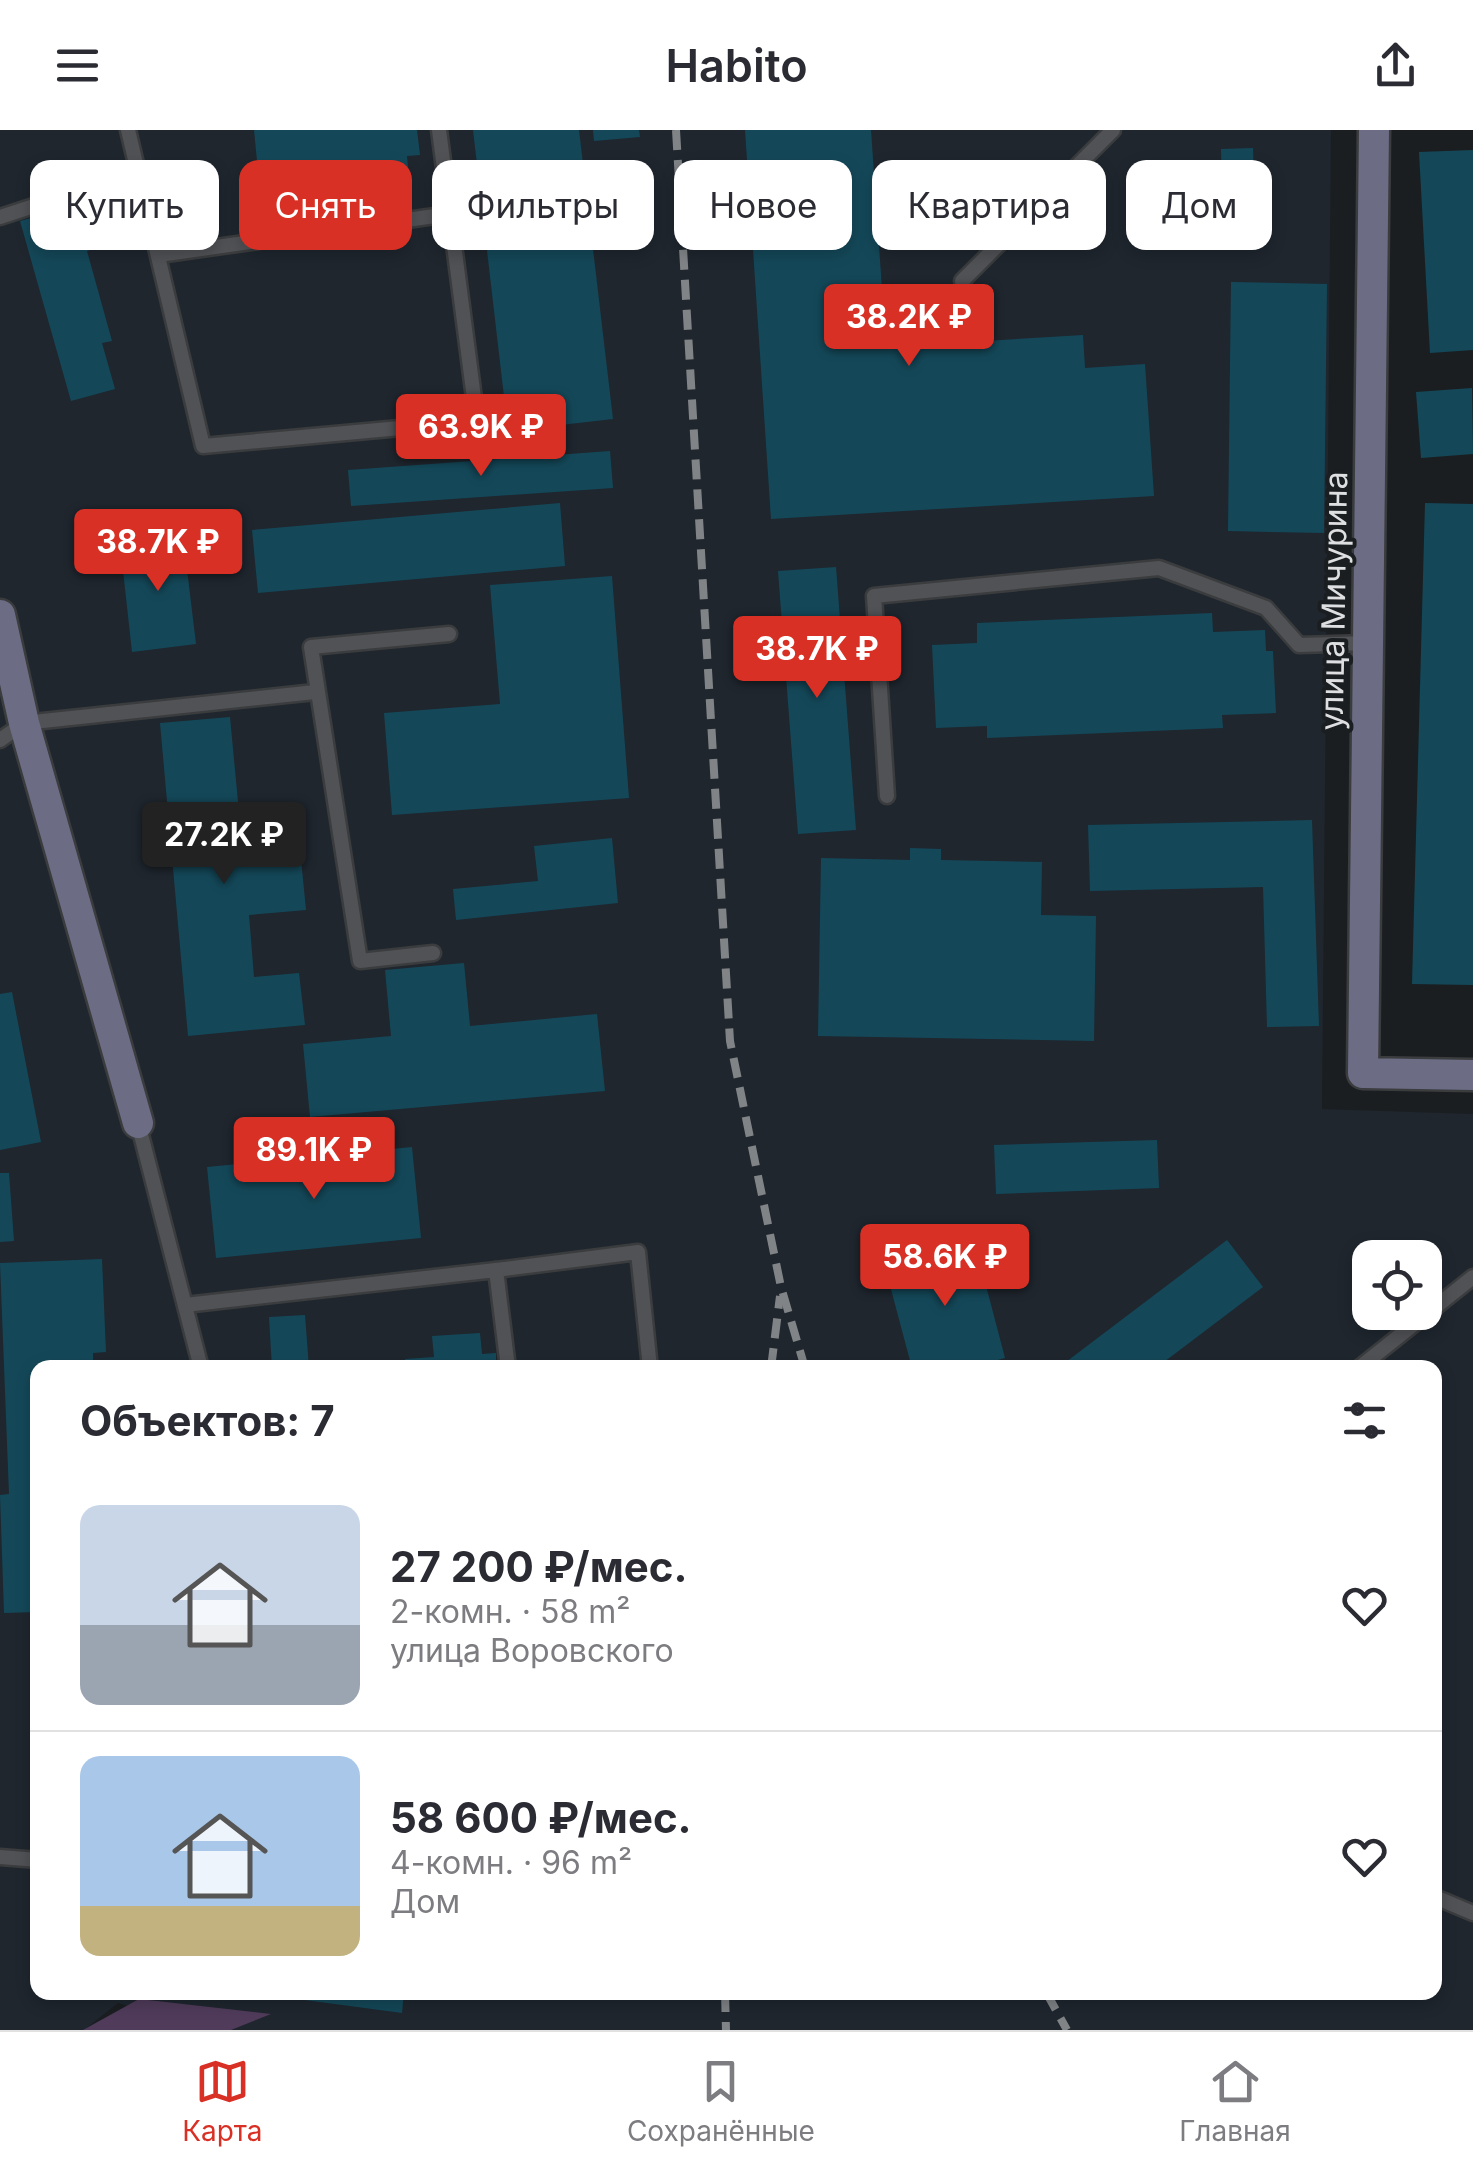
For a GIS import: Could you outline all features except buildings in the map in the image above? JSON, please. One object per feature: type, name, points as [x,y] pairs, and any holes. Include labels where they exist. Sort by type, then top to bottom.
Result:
[{"type":"street","name":"улица Мичурина","points":[[1374,130],[1364,1073],[1473,1074]]},
{"type":"street","points":[[0,615],[12,732],[138,1123]]},
{"type":"lane","points":[[128,130],[137,160]]},
{"type":"lane","points":[[440,130],[443,160]]},
{"type":"lane","points":[[962,280],[1113,130]]},
{"type":"lane","points":[[0,218],[30,208]]},
{"type":"lane","points":[[159,255],[432,216]]},
{"type":"lane","points":[[158,250],[203,446],[477,421],[454,250]]},
{"type":"lane","points":[[887,796],[874,596],[1159,568],[1266,608],[1299,646],[1368,643]]},
{"type":"lane","points":[[434,953],[360,962],[311,648],[449,634]]},
{"type":"lane","points":[[12,732],[315,692]]},
{"type":"lane","points":[[138,1123],[199,1360]]},
{"type":"lane","points":[[185,1305],[638,1252],[649,1360]]},
{"type":"lane","points":[[496,1270],[507,1360]]},
{"type":"lane","points":[[1369,1360],[1473,1276]]},
{"type":"lane","points":[[0,1857],[30,1859]]},
{"type":"lane","points":[[1442,1900],[1473,1913]]},
{"type":"shaded area","points":[[0,130],[1331,130],[1322,1109],[1473,1114],[1473,2030],[204,2030],[118,2003],[84,2030],[0,2030]]},
{"type":"shaded area","points":[[137,2000],[271,2014],[231,2030],[83,2030]]},
{"type":"railway","points":[[676,130],[730,1041],[781,1287],[803,1360]]},
{"type":"railway","points":[[772,1360],[780,1296]]},
{"type":"railway","points":[[725,2000],[726,2030]]},
{"type":"railway","points":[[1050,2000],[1067,2030]]}]
